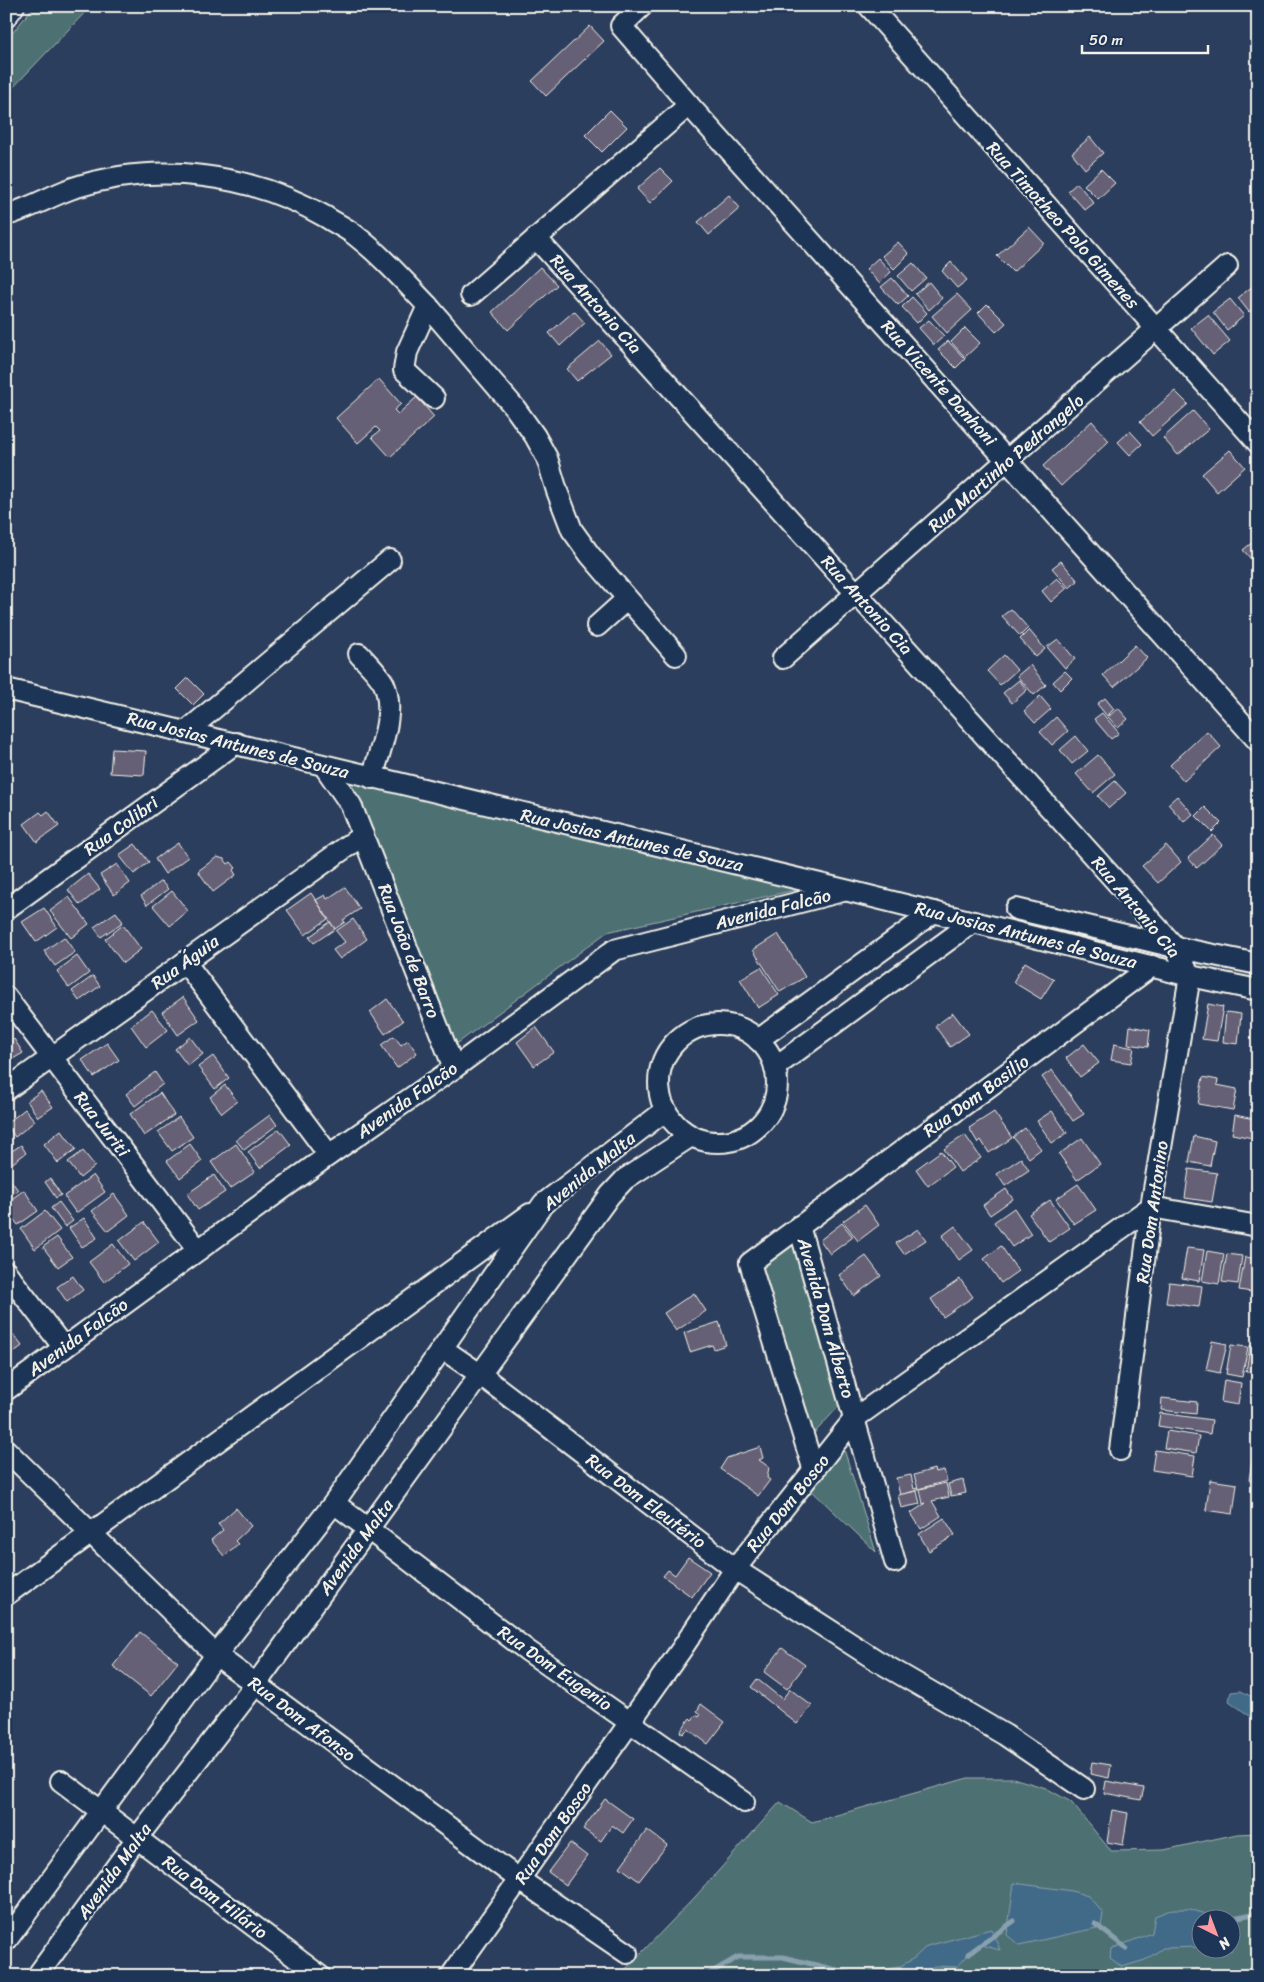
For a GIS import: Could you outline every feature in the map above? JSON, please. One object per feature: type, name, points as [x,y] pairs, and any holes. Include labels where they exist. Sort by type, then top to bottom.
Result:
[{"type":"street","points":[[6,17],[14,6]]},
{"type":"street","name":"Rua Vicente Danhoni","points":[[642,6],[621,26],[689,105],[1258,741]]},
{"type":"street","name":"Rua Timotheo Polo Gimenes","points":[[869,6],[1258,443]]},
{"type":"street","points":[[471,295],[689,105]]},
{"type":"street","points":[[6,215],[73,188],[126,177],[156,174],[200,175],[253,185],[296,202],[353,234],[386,261],[428,306],[515,408],[535,436],[547,458],[556,491],[572,530],[590,555],[676,655]]},
{"type":"street","name":"Rua Antonio Cia","points":[[536,238],[1175,947],[1190,976]]},
{"type":"street","name":"Rua Martinho Pedrangelo","points":[[783,658],[1157,330],[1227,266]]},
{"type":"street","points":[[428,306],[407,352],[404,370],[434,398]]},
{"type":"street","points":[[187,732],[390,560]]},
{"type":"street","points":[[596,626],[627,599]]},
{"type":"street","points":[[359,654],[384,683],[389,704],[385,731],[372,778]]},
{"type":"street","name":"Rua Josias Antunes de Souza","points":[[6,690],[236,743],[372,778],[845,890],[1190,976],[1258,990]]},
{"type":"street","name":"Rua Colibri","points":[[6,908],[236,743]]},
{"type":"street","name":"Rua João de Barro","points":[[324,766],[351,805],[454,1068]]},
{"type":"street","name":"Rua Águia","points":[[6,1090],[363,835]]},
{"type":"street","name":"Avenida Falcão","points":[[6,1390],[329,1155],[454,1068],[614,950],[845,890]]},
{"type":"street","points":[[1016,909],[1175,947],[1258,964]]},
{"type":"street","points":[[758,1040],[934,912]]},
{"type":"street","points":[[775,1067],[973,922]]},
{"type":"street","points":[[185,962],[329,1155]]},
{"type":"street","name":"Rua Dom Basilio","points":[[799,1226],[1152,966]]},
{"type":"street","name":"Rua Dom Antonino","points":[[1120,1450],[1151,1207],[1190,976]]},
{"type":"street","name":"Rua Juriti","points":[[6,997],[198,1250]]},
{"type":"street","points":[[712,1024],[737,1027],[758,1040],[768,1053],[775,1067],[776,1086],[773,1104],[764,1120],[750,1132],[739,1138],[715,1142],[691,1136],[681,1129],[666,1110],[661,1098],[660,1073],[663,1061],[678,1040],[699,1027],[712,1024]]},
{"type":"street","name":"Avenida Malta","points":[[6,1941],[216,1655],[334,1503],[543,1204],[666,1110]]},
{"type":"street","name":"Avenida Malta","points":[[37,1976],[137,1838],[256,1684],[610,1195],[625,1179],[691,1136]]},
{"type":"street","points":[[6,1595],[543,1204]]},
{"type":"street","points":[[1151,1207],[1258,1226]]},
{"type":"street","name":"Rua Dom Bosco","points":[[451,1976],[631,1722],[735,1569],[855,1418],[1151,1207]]},
{"type":"street","name":"Avenida Dom Alberto","points":[[814,1471],[750,1263],[799,1226],[895,1562]]},
{"type":"street","points":[[6,1272],[64,1348]]},
{"type":"street","name":"Rua Dom Eleutério","points":[[443,1348],[735,1569],[884,1665],[1005,1736],[1084,1789]]},
{"type":"street","name":"Rua Dom Afonso","points":[[6,1450],[216,1655],[520,1880],[627,1953]]},
{"type":"street","name":"Rua Dom Eugenio","points":[[334,1503],[528,1651],[744,1802]]},
{"type":"street","name":"Rua Dom Hilário","points":[[62,1781],[320,1976]]},
{"type":"green space","points":[[34,6],[91,6],[6,95],[6,41]]},
{"type":"green space","points":[[342,776],[804,888],[607,932],[458,1043],[451,1042]]},
{"type":"green space","points":[[792,1242],[840,1405],[809,1439],[757,1267]]},
{"type":"green space","points":[[843,1446],[876,1552],[809,1488]]},
{"type":"green space","points":[[968,1778],[1013,1778],[1046,1788],[1071,1802],[1111,1851],[1164,1850],[1237,1834],[1258,1833],[1258,1976],[1015,1976],[1014,1974],[1007,1976],[619,1976],[695,1897],[780,1802],[812,1822]]},
{"type":"water","points":[[1241,1691],[1258,1700],[1258,1722],[1229,1701],[1231,1692]]},
{"type":"water","points":[[1014,1883],[1072,1891],[1088,1896],[1103,1913],[1101,1927],[1019,1945],[1007,1935]]},
{"type":"water","points":[[1173,1909],[1193,1910],[1192,1947],[1163,1948],[1145,1960],[1122,1967],[1110,1958],[1111,1949],[1152,1933],[1155,1916]]},
{"type":"water","points":[[991,1929],[1000,1950],[978,1944],[957,1967],[934,1966],[922,1976],[883,1976],[913,1959],[927,1946]]},
{"type":"building","points":[[590,26],[604,41],[546,96],[532,81]]},
{"type":"building","points":[[610,110],[627,127],[602,152],[585,135]]},
{"type":"building","points":[[1090,137],[1103,153],[1085,169],[1072,153]]},
{"type":"building","points":[[660,168],[673,181],[650,203],[637,189]]},
{"type":"building","points":[[1101,169],[1115,183],[1098,199],[1084,185]]},
{"type":"building","points":[[1077,183],[1094,203],[1085,210],[1068,191]]},
{"type":"building","points":[[729,195],[740,208],[709,235],[698,222]]},
{"type":"building","points":[[1029,227],[1044,243],[1013,272],[997,256]]},
{"type":"building","points":[[898,242],[909,254],[894,269],[882,256]]},
{"type":"building","points":[[878,258],[891,272],[879,283],[866,269]]},
{"type":"building","points":[[951,262],[967,280],[957,288],[942,271]]},
{"type":"building","points":[[913,263],[926,278],[911,291],[898,276]]},
{"type":"building","points":[[540,267],[557,285],[508,330],[492,312]]},
{"type":"building","points":[[892,278],[908,296],[898,305],[881,287]]},
{"type":"building","points":[[929,282],[942,298],[929,310],[915,294]]},
{"type":"building","points":[[1254,285],[1258,290],[1258,305],[1249,312],[1238,298]]},
{"type":"building","points":[[957,294],[972,310],[947,333],[932,316]]},
{"type":"building","points":[[912,297],[927,313],[917,323],[902,307]]},
{"type":"building","points":[[1230,299],[1244,316],[1227,330],[1213,312]]},
{"type":"building","points":[[987,304],[1006,323],[996,332],[978,313]]},
{"type":"building","points":[[574,311],[585,323],[560,346],[549,333]]},
{"type":"building","points":[[1208,315],[1230,341],[1213,355],[1191,328]]},
{"type":"building","points":[[929,320],[944,336],[934,345],[919,328]]},
{"type":"building","points":[[965,328],[980,343],[965,357],[951,342]]},
{"type":"building","points":[[600,341],[611,354],[577,381],[567,369]]},
{"type":"building","points":[[948,341],[965,359],[956,368],[938,350]]},
{"type":"building","points":[[379,379],[401,404],[394,410],[398,414],[417,397],[434,417],[390,457],[372,437],[380,431],[376,427],[358,443],[336,418]]},
{"type":"building","points":[[1175,391],[1188,404],[1152,436],[1140,422]]},
{"type":"building","points":[[1193,411],[1209,429],[1178,455],[1163,438]]},
{"type":"building","points":[[1092,421],[1109,441],[1061,486],[1043,466]]},
{"type":"building","points":[[1130,431],[1142,444],[1130,455],[1118,442]]},
{"type":"building","points":[[1230,450],[1245,467],[1217,492],[1202,474]]},
{"type":"building","points":[[1254,541],[1258,545],[1258,567],[1243,550]]},
{"type":"building","points":[[1061,561],[1078,581],[1069,588],[1052,568]]},
{"type":"building","points":[[1057,578],[1067,588],[1051,602],[1042,591]]},
{"type":"building","points":[[1011,609],[1028,628],[1020,636],[1002,616]]},
{"type":"building","points":[[1029,630],[1045,649],[1036,657],[1020,639]]},
{"type":"building","points":[[1058,639],[1075,659],[1065,668],[1047,647]]},
{"type":"building","points":[[1135,645],[1147,658],[1114,687],[1103,675]]},
{"type":"building","points":[[1004,655],[1017,670],[1000,685],[987,671]]},
{"type":"building","points":[[1030,665],[1046,685],[1034,695],[1017,676]]},
{"type":"building","points":[[1065,671],[1072,678],[1060,690],[1053,682]]},
{"type":"building","points":[[188,678],[204,694],[193,705],[177,689]]},
{"type":"building","points":[[1019,680],[1027,690],[1012,703],[1003,693]]},
{"type":"building","points":[[1040,696],[1051,709],[1035,723],[1024,711]]},
{"type":"building","points":[[1105,698],[1114,709],[1107,716],[1097,704]]},
{"type":"building","points":[[1118,708],[1128,719],[1118,728],[1108,717]]},
{"type":"building","points":[[1102,713],[1119,733],[1111,739],[1094,719]]},
{"type":"building","points":[[1056,717],[1068,731],[1052,745],[1040,732]]},
{"type":"building","points":[[1207,731],[1221,747],[1184,781],[1170,765]]},
{"type":"building","points":[[1076,736],[1088,751],[1072,764],[1060,750]]},
{"type":"building","points":[[112,749],[146,751],[144,775],[110,773]]},
{"type":"building","points":[[1098,755],[1115,774],[1093,793],[1076,774]]},
{"type":"building","points":[[1115,781],[1126,793],[1109,808],[1098,796]]},
{"type":"building","points":[[1177,796],[1193,814],[1184,822],[1168,804]]},
{"type":"building","points":[[1205,807],[1221,823],[1212,832],[1196,816]]},
{"type":"building","points":[[48,811],[59,826],[37,842],[24,824],[40,812],[43,815]]},
{"type":"building","points":[[1213,835],[1222,845],[1197,868],[1188,858]]},
{"type":"building","points":[[178,843],[188,857],[165,874],[155,859]]},
{"type":"building","points":[[135,844],[149,862],[134,874],[119,855]]},
{"type":"building","points":[[1166,845],[1181,862],[1158,883],[1142,866]]},
{"type":"building","points":[[6,854],[13,865],[6,870]]},
{"type":"building","points":[[217,857],[224,859],[228,864],[231,862],[236,868],[233,870],[236,875],[213,892],[198,871]]},
{"type":"building","points":[[117,864],[130,883],[114,895],[100,875]]},
{"type":"building","points":[[88,874],[100,889],[80,905],[68,890]]},
{"type":"building","points":[[161,881],[168,889],[147,905],[141,896]]},
{"type":"building","points":[[345,887],[360,909],[343,920],[345,922],[335,929],[316,900],[325,895],[327,899]]},
{"type":"building","points":[[172,891],[188,911],[170,926],[153,906]]},
{"type":"building","points":[[311,893],[328,919],[305,935],[287,910]]},
{"type":"building","points":[[69,897],[89,924],[71,938],[50,911]]},
{"type":"building","points":[[44,908],[57,927],[36,942],[22,922]]},
{"type":"building","points":[[116,912],[123,922],[101,937],[94,927]]},
{"type":"building","points":[[353,919],[367,939],[340,959],[333,950],[345,942],[336,931]]},
{"type":"building","points":[[330,922],[335,929],[314,943],[309,937]]},
{"type":"building","points":[[123,925],[141,949],[123,963],[105,939]]},
{"type":"building","points":[[778,934],[805,977],[780,992],[753,950]]},
{"type":"building","points":[[64,937],[75,952],[55,966],[44,951]]},
{"type":"building","points":[[77,956],[89,973],[69,988],[57,971]]},
{"type":"building","points":[[1025,962],[1054,979],[1041,999],[1013,982]]},
{"type":"building","points":[[761,967],[779,995],[758,1008],[740,979]]},
{"type":"building","points":[[93,976],[100,986],[79,1001],[72,991]]},
{"type":"building","points":[[183,997],[199,1020],[178,1035],[162,1012]]},
{"type":"building","points":[[387,999],[403,1021],[385,1034],[370,1012]]},
{"type":"building","points":[[1208,1004],[1223,1007],[1217,1041],[1202,1039]]},
{"type":"building","points":[[152,1010],[168,1030],[146,1047],[131,1026]]},
{"type":"building","points":[[1226,1012],[1241,1014],[1238,1044],[1223,1042]]},
{"type":"building","points":[[953,1013],[969,1034],[950,1047],[935,1026]]},
{"type":"building","points":[[1130,1026],[1150,1030],[1148,1047],[1128,1044]]},
{"type":"building","points":[[536,1027],[554,1052],[534,1066],[517,1042]]},
{"type":"building","points":[[394,1036],[401,1045],[408,1040],[417,1053],[397,1068],[381,1045]]},
{"type":"building","points":[[190,1037],[203,1054],[188,1066],[175,1049]]},
{"type":"building","points":[[14,1039],[23,1053],[6,1063],[6,1045]]},
{"type":"building","points":[[107,1043],[119,1060],[94,1077],[82,1060]]},
{"type":"building","points":[[1084,1044],[1099,1063],[1080,1077],[1066,1058]]},
{"type":"building","points":[[1114,1044],[1134,1048],[1131,1063],[1111,1060]]},
{"type":"building","points":[[213,1056],[229,1078],[215,1089],[198,1067]]},
{"type":"building","points":[[1256,1061],[1258,1061],[1258,1083],[1253,1083]]},
{"type":"building","points":[[1052,1070],[1084,1114],[1073,1121],[1042,1077]]},
{"type":"building","points":[[155,1072],[163,1084],[135,1106],[126,1094]]},
{"type":"building","points":[[1203,1077],[1218,1080],[1217,1085],[1237,1089],[1233,1110],[1198,1104]]},
{"type":"building","points":[[225,1085],[237,1101],[222,1113],[210,1097]]},
{"type":"building","points":[[41,1091],[53,1107],[38,1117],[27,1101]]},
{"type":"building","points":[[160,1093],[174,1115],[144,1136],[130,1114]]},
{"type":"building","points":[[25,1109],[35,1121],[15,1137],[6,1124]]},
{"type":"building","points":[[1052,1111],[1067,1133],[1052,1143],[1037,1121]]},
{"type":"building","points":[[994,1112],[1012,1138],[989,1153],[981,1140],[978,1143],[969,1128]]},
{"type":"building","points":[[270,1115],[277,1125],[244,1150],[236,1140]]},
{"type":"building","points":[[1235,1115],[1258,1120],[1258,1139],[1232,1134]]},
{"type":"building","points":[[179,1117],[193,1137],[172,1151],[158,1132]]},
{"type":"building","points":[[1025,1128],[1041,1149],[1029,1158],[1013,1137]]},
{"type":"building","points":[[279,1129],[291,1145],[260,1168],[248,1152]]},
{"type":"building","points":[[61,1130],[76,1149],[58,1163],[44,1144]]},
{"type":"building","points":[[965,1135],[981,1158],[960,1172],[944,1149]]},
{"type":"building","points":[[1194,1136],[1215,1141],[1210,1166],[1189,1162]]},
{"type":"building","points":[[1082,1138],[1100,1164],[1077,1180],[1059,1154]]},
{"type":"building","points":[[190,1144],[202,1161],[180,1178],[167,1161]]},
{"type":"building","points":[[236,1144],[255,1172],[230,1189],[211,1162]]},
{"type":"building","points":[[21,1145],[26,1153],[6,1168],[6,1155]]},
{"type":"building","points":[[83,1151],[95,1166],[80,1178],[68,1162]]},
{"type":"building","points":[[941,1151],[953,1167],[928,1186],[916,1169]]},
{"type":"building","points":[[1021,1158],[1029,1170],[1005,1186],[997,1174]]},
{"type":"building","points":[[1189,1169],[1217,1173],[1212,1202],[1185,1198]]},
{"type":"building","points":[[6,1174],[18,1190],[6,1198]]},
{"type":"building","points":[[93,1175],[105,1192],[76,1213],[64,1196]]},
{"type":"building","points":[[214,1175],[225,1192],[198,1210],[187,1194]]},
{"type":"building","points":[[50,1178],[61,1195],[56,1198],[45,1182]]},
{"type":"building","points":[[1078,1184],[1096,1210],[1074,1224],[1056,1199]]},
{"type":"building","points":[[1006,1189],[1013,1199],[990,1215],[983,1205]]},
{"type":"building","points":[[24,1190],[38,1211],[18,1225],[6,1209],[6,1203]]},
{"type":"building","points":[[114,1194],[129,1215],[108,1231],[92,1211]]},
{"type":"building","points":[[1050,1200],[1070,1228],[1049,1242],[1029,1214]]},
{"type":"building","points":[[59,1202],[73,1221],[65,1227],[51,1208]]},
{"type":"building","points":[[865,1205],[879,1225],[858,1241],[843,1221]]},
{"type":"building","points":[[1014,1208],[1031,1234],[1012,1247],[994,1222]]},
{"type":"building","points":[[45,1211],[60,1230],[35,1249],[21,1229]]},
{"type":"building","points":[[84,1218],[97,1238],[82,1247],[69,1228]]},
{"type":"building","points":[[144,1222],[159,1242],[134,1261],[119,1241]]},
{"type":"building","points":[[842,1223],[853,1237],[830,1254],[820,1240]]},
{"type":"building","points":[[955,1226],[973,1250],[959,1260],[942,1236]]},
{"type":"building","points":[[918,1229],[926,1240],[904,1254],[896,1243]]},
{"type":"building","points":[[57,1237],[72,1257],[58,1267],[43,1247]]},
{"type":"building","points":[[113,1244],[128,1264],[104,1282],[89,1262]]},
{"type":"building","points":[[1001,1246],[1018,1271],[1001,1283],[984,1259]]},
{"type":"building","points":[[1187,1248],[1204,1250],[1199,1281],[1182,1278]]},
{"type":"building","points":[[1207,1251],[1224,1254],[1219,1284],[1202,1281]]},
{"type":"building","points":[[1227,1254],[1242,1256],[1238,1284],[1222,1282]]},
{"type":"building","points":[[866,1256],[881,1276],[854,1296],[839,1275]]},
{"type":"building","points":[[1245,1257],[1258,1259],[1258,1293],[1239,1290]]},
{"type":"building","points":[[73,1276],[83,1290],[67,1302],[57,1287]]},
{"type":"building","points":[[960,1279],[973,1297],[943,1317],[931,1299]]},
{"type":"building","points":[[1169,1282],[1202,1286],[1199,1307],[1166,1303]]},
{"type":"building","points":[[694,1293],[706,1311],[676,1331],[664,1313]]},
{"type":"building","points":[[719,1322],[726,1345],[714,1349],[712,1345],[690,1352],[684,1333]]},
{"type":"building","points":[[6,1325],[22,1346],[6,1358]]},
{"type":"building","points":[[1212,1341],[1227,1344],[1220,1373],[1206,1370]]},
{"type":"building","points":[[1231,1345],[1248,1347],[1242,1377],[1226,1374]]},
{"type":"building","points":[[1250,1346],[1258,1347],[1258,1373],[1246,1372]]},
{"type":"building","points":[[1224,1380],[1241,1383],[1238,1405],[1221,1402]]},
{"type":"building","points":[[1162,1398],[1197,1402],[1196,1414],[1161,1410]]},
{"type":"building","points":[[1160,1413],[1212,1420],[1210,1434],[1158,1426]]},
{"type":"building","points":[[1167,1431],[1199,1436],[1196,1453],[1164,1448]]},
{"type":"building","points":[[760,1447],[763,1458],[759,1460],[769,1467],[767,1478],[770,1480],[758,1496],[720,1469],[727,1458]]},
{"type":"building","points":[[1155,1450],[1195,1456],[1192,1476],[1152,1470]]},
{"type":"building","points":[[1253,1454],[1258,1454],[1258,1481],[1249,1480]]},
{"type":"building","points":[[934,1469],[935,1472],[944,1470],[947,1481],[918,1489],[914,1475]]},
{"type":"building","points":[[911,1475],[914,1489],[917,1488],[918,1490],[900,1495],[896,1478]]},
{"type":"building","points":[[963,1480],[966,1493],[951,1496],[948,1484]]},
{"type":"building","points":[[1210,1480],[1237,1484],[1233,1514],[1206,1510]]},
{"type":"building","points":[[946,1483],[949,1497],[932,1501],[941,1516],[921,1529],[911,1513],[926,1503],[923,1504],[920,1489]]},
{"type":"building","points":[[917,1491],[920,1504],[901,1508],[898,1495]]},
{"type":"building","points":[[236,1508],[251,1526],[235,1541],[238,1544],[224,1556],[211,1540],[223,1530],[218,1524]]},
{"type":"building","points":[[944,1518],[955,1535],[929,1551],[919,1534]]},
{"type":"building","points":[[688,1557],[710,1572],[692,1597],[663,1576],[668,1570],[675,1575]]},
{"type":"building","points":[[140,1632],[178,1662],[151,1696],[113,1666]]},
{"type":"building","points":[[782,1648],[805,1665],[787,1689],[764,1672]]},
{"type":"building","points":[[757,1679],[782,1699],[790,1689],[812,1706],[797,1724],[751,1687]]},
{"type":"building","points":[[701,1704],[725,1722],[708,1744],[688,1729],[683,1734],[680,1732],[690,1718],[692,1720],[696,1715],[699,1717],[701,1714],[697,1711]]},
{"type":"building","points":[[1092,1762],[1111,1765],[1109,1778],[1090,1774]]},
{"type":"building","points":[[1106,1781],[1144,1788],[1141,1800],[1104,1793]]},
{"type":"building","points":[[605,1799],[633,1819],[623,1833],[612,1825],[601,1841],[583,1829]]},
{"type":"building","points":[[1112,1810],[1128,1813],[1123,1845],[1107,1842]]},
{"type":"building","points":[[647,1830],[667,1845],[639,1881],[620,1867]]},
{"type":"building","points":[[570,1843],[587,1856],[566,1885],[548,1872]]},
{"type":"waterway","points":[[1242,1916],[1258,1913]]},
{"type":"waterway","points":[[968,1954],[1014,1921]]},
{"type":"waterway","points":[[1095,1924],[1126,1948]]},
{"type":"waterway","points":[[705,1976],[738,1957],[783,1957],[857,1975],[900,1969]]}]
